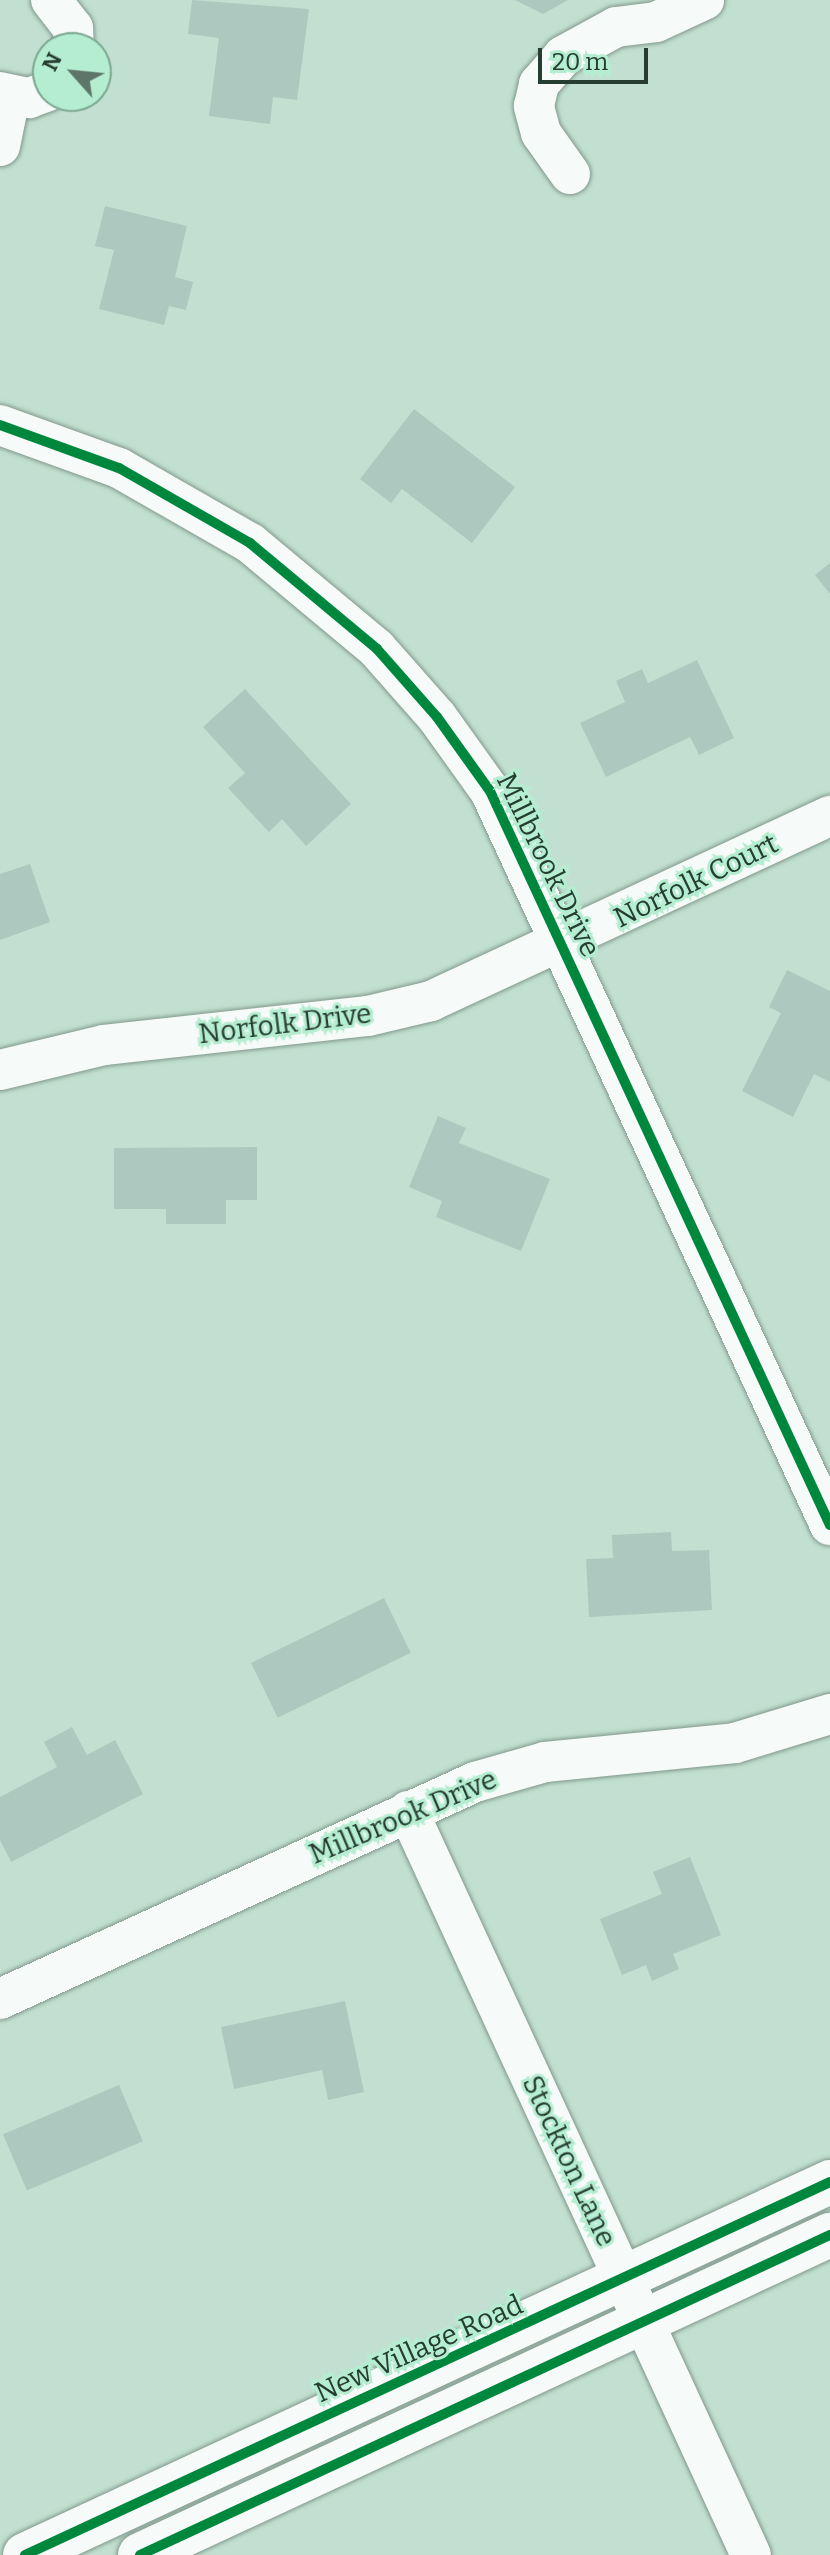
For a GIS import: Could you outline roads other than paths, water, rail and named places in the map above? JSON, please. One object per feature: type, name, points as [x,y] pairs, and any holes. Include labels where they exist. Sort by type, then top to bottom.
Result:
[{"type":"main road","name":"New Village Road","points":[[25,2555],[624,2282],[830,2182]]},
{"type":"main road","points":[[140,2555],[645,2325],[830,2235]]},
{"type":"street","points":[[51,0],[73,32]]},
{"type":"street","points":[[570,174],[541,133],[534,106],[539,84],[563,56],[616,27],[656,22],[704,0]]},
{"type":"street","points":[[0,146],[19,94]]},
{"type":"street","name":"Millbrook Drive","points":[[0,425],[119,468],[186,502],[310,588],[377,649],[490,791],[830,1525]]},
{"type":"street","name":"Norfolk Court","points":[[561,946],[830,816]]},
{"type":"street","name":"Norfolk Drive","points":[[0,1070],[104,1045],[368,1016],[431,1001],[561,946]]},
{"type":"street","name":"Millbrook Drive","points":[[0,1999],[408,1811],[545,1762],[735,1743],[830,1714]]},
{"type":"street","name":"Stockton Lane","points":[[408,1811],[751,2555]]}]
